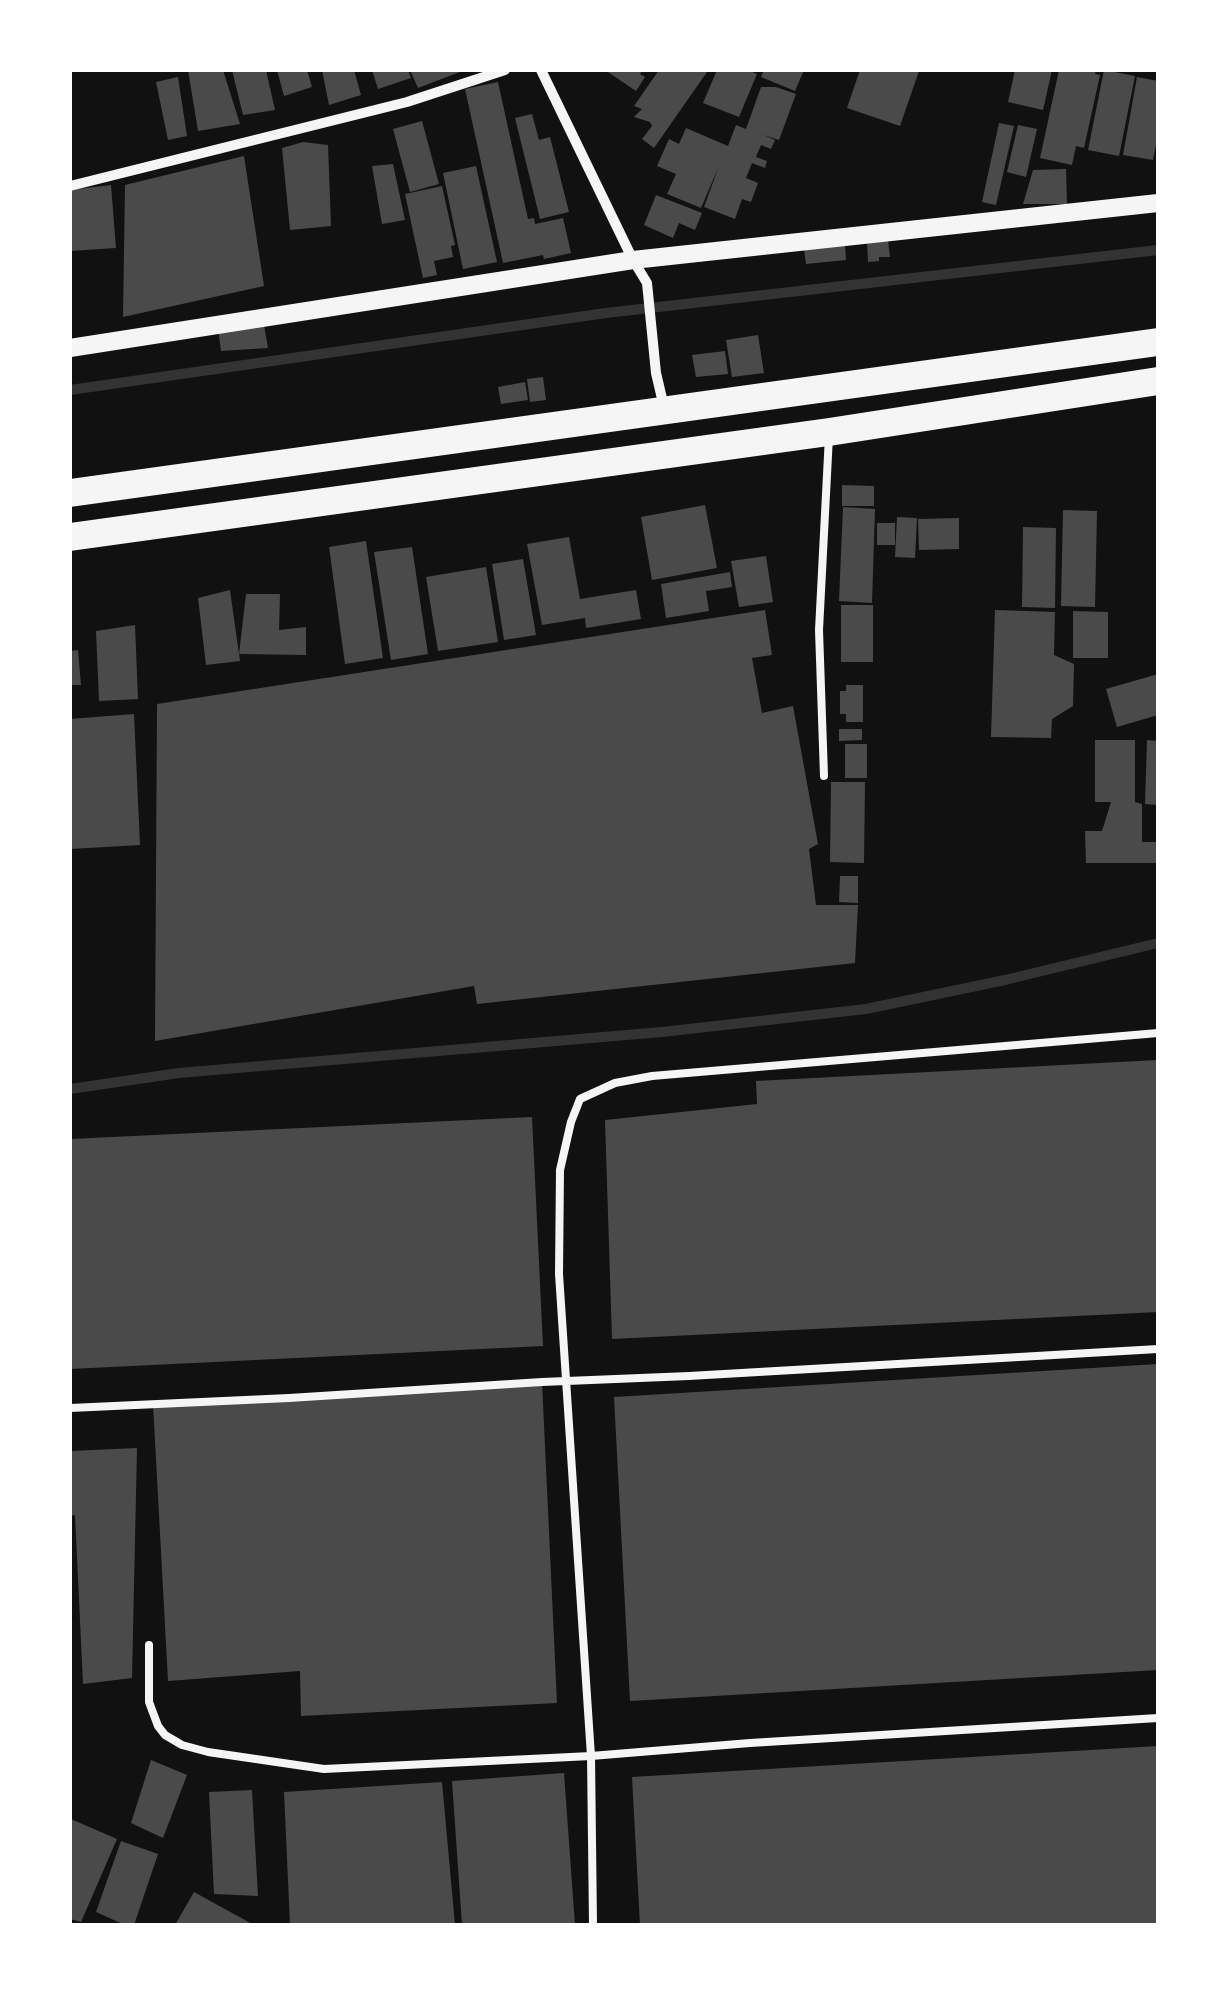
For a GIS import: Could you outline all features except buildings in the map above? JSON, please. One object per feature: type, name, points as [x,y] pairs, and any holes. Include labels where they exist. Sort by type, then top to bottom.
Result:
[{"type":"highway","points":[[70,492],[1158,342]]},
{"type":"highway","points":[[70,536],[829,432],[1158,380]]},
{"type":"street","points":[[70,186],[407,102],[504,70]]},
{"type":"street","points":[[540,70],[647,283],[656,372],[666,412]]},
{"type":"street","points":[[70,348],[633,260],[1158,202]]},
{"type":"lane","points":[[824,776],[819,630],[829,432]]},
{"type":"lane","points":[[593,1925],[591,1756],[558,1274],[560,1170],[580,1099],[615,1083],[652,1076],[1158,1033]]},
{"type":"lane","points":[[70,1408],[1158,1349]]},
{"type":"lane","points":[[149,1645],[149,1702],[165,1735],[208,1752],[324,1769],[591,1756],[1158,1718]]},
{"type":"waterway","points":[[70,390],[606,313],[1158,250]]},
{"type":"waterway","points":[[70,1089],[179,1073],[662,1032],[866,1009],[1158,943]]}]
